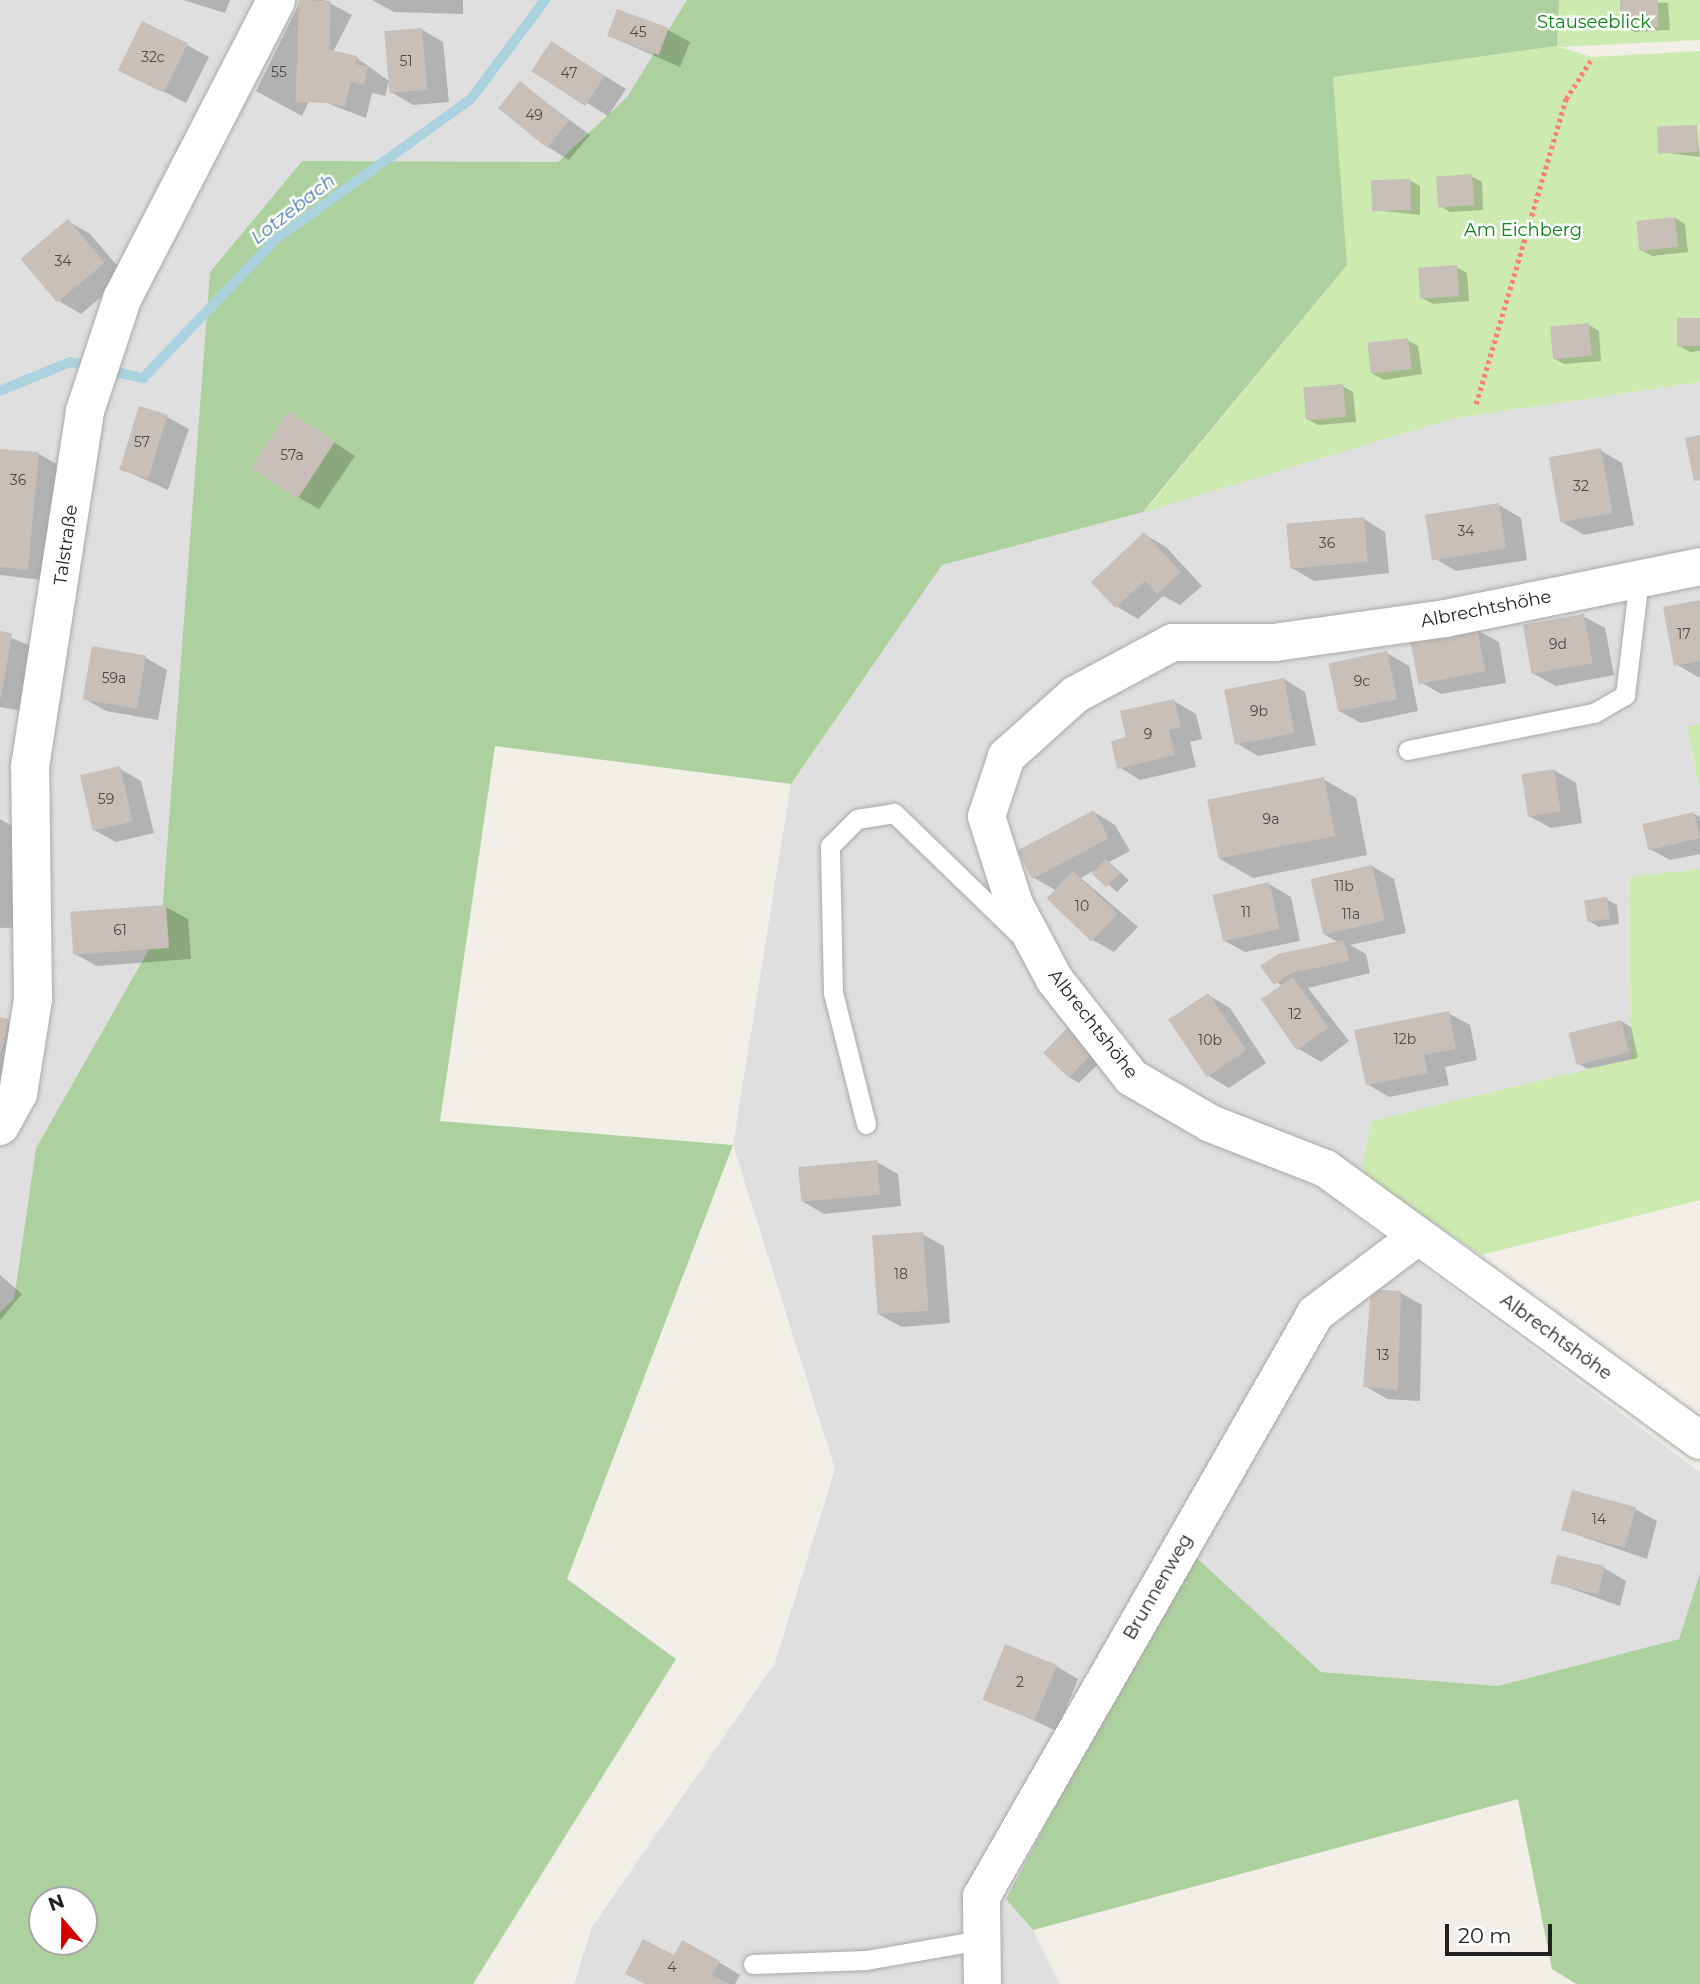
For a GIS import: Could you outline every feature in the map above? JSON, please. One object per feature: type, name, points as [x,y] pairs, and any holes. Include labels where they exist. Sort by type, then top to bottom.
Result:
[{"type":"street","name":"Talstraße","points":[[0,1126],[18,1094],[33,999],[30,767],[85,411],[122,299],[276,0]]},
{"type":"street","name":"Albrechtshöhe","points":[[1700,566],[1445,618],[1275,642],[1172,642],[1075,694],[1006,756],[986,816],[1014,904],[1040,953],[1130,1077],[1210,1123],[1325,1168],[1700,1440]]},
{"type":"street","name":"Brunnenweg","points":[[982,1984],[981,1896],[1315,1313],[1417,1236]]},
{"type":"lane","points":[[1408,750],[1594,713],[1625,695],[1639,579]]},
{"type":"lane","points":[[866,1124],[833,993],[830,846],[857,819],[894,813],[1040,953]]},
{"type":"lane","points":[[753,1964],[866,1960],[981,1940]]},
{"type":"path","points":[[1476,404],[1566,99],[1591,58]]},
{"type":"shaded area","points":[[0,0],[687,0],[627,97],[558,162],[302,161],[161,928],[36,1148],[14,1299],[0,1312]]},
{"type":"shaded area","points":[[1700,382],[1700,724],[1687,728],[1700,793],[1700,869],[1629,878],[1631,1059],[1372,1121],[1361,1175],[1343,1207],[1700,1472],[1700,1573],[1679,1639],[1498,1686],[1321,1672],[1190,1553],[1006,1898],[1033,1930],[1060,1984],[574,1984],[592,1927],[775,1663],[835,1469],[733,1145],[791,784],[942,565],[1451,419]]},
{"type":"green space","points":[[687,0],[1559,0],[1557,46],[1333,77],[1347,265],[1143,512],[942,565],[791,784],[495,746],[440,1121],[733,1145],[567,1579],[676,1659],[473,1984],[0,1984],[0,1312],[14,1299],[36,1148],[161,928],[210,272],[302,161],[558,162],[627,97]]},
{"type":"green space","name":"Am Eichberg","points":[[1559,0],[1700,0],[1700,40],[1559,47],[1592,57],[1700,51],[1700,382],[1451,419],[1144,512],[1347,265],[1332,77],[1556,46]]},
{"type":"green space","points":[[1700,724],[1700,793],[1687,727]]},
{"type":"green space","points":[[1700,869],[1700,1200],[1481,1255],[1361,1175],[1371,1121],[1631,1059],[1629,877]]},
{"type":"green space","points":[[1190,1552],[1321,1672],[1498,1686],[1679,1639],[1700,1573],[1700,1984],[1576,1984],[1552,1969],[1518,1799],[1033,1930],[1006,1899]]},
{"type":"building","points":[[299,0],[331,1],[327,103],[295,102]]},
{"type":"building","points":[[1620,0],[1658,0],[1658,27],[1620,27]]},
{"type":"building","points":[[617,9],[669,28],[659,55],[607,36]]},
{"type":"building","points":[[142,21],[188,43],[164,93],[118,70]]},
{"type":"building","points":[[422,28],[427,90],[390,93],[384,31]]},
{"type":"building","points":[[551,41],[605,76],[585,106],[531,71]]},
{"type":"building","points":[[321,48],[357,56],[355,64],[368,67],[364,85],[351,82],[345,107],[309,99]]},
{"type":"building","points":[[520,81],[569,121],[547,148],[498,108]]},
{"type":"building","points":[[1697,125],[1698,152],[1658,153],[1657,126]]},
{"type":"building","points":[[1472,174],[1474,205],[1438,207],[1436,177]]},
{"type":"building","points":[[1410,179],[1411,210],[1372,211],[1371,180]]},
{"type":"building","points":[[1675,217],[1678,247],[1639,251],[1636,221]]},
{"type":"building","points":[[68,219],[105,263],[57,303],[21,259]]},
{"type":"building","points":[[1457,265],[1459,296],[1420,299],[1418,268]]},
{"type":"building","points":[[1677,318],[1700,318],[1700,346],[1677,346]]},
{"type":"building","points":[[1589,323],[1592,356],[1553,359],[1550,326]]},
{"type":"building","points":[[1408,338],[1412,369],[1371,374],[1367,343]]},
{"type":"building","points":[[1343,384],[1346,417],[1306,420],[1303,387]]},
{"type":"building","points":[[139,406],[168,415],[148,479],[119,470]]},
{"type":"building","points":[[288,411],[335,441],[298,499],[251,468]]},
{"type":"building","points":[[1700,435],[1700,480],[1694,481],[1685,438]]},
{"type":"building","points":[[1601,448],[1612,513],[1560,522],[1549,457]]},
{"type":"building","points":[[0,449],[39,452],[28,570],[0,567]]},
{"type":"building","points":[[1499,503],[1506,548],[1432,560],[1425,515]]},
{"type":"building","points":[[1364,517],[1368,562],[1290,569],[1286,524]]},
{"type":"building","points":[[1144,532],[1181,572],[1157,594],[1145,581],[1115,608],[1091,582]]},
{"type":"building","points":[[1700,600],[1700,661],[1674,666],[1663,607]]},
{"type":"building","points":[[1584,614],[1593,663],[1532,674],[1523,625]]},
{"type":"building","points":[[1477,628],[1485,671],[1419,684],[1410,641]]},
{"type":"building","points":[[0,631],[12,633],[1,698],[0,698]]},
{"type":"building","points":[[92,646],[146,656],[137,709],[83,699]]},
{"type":"building","points":[[1387,651],[1397,699],[1338,711],[1328,663]]},
{"type":"building","points":[[1284,678],[1295,733],[1235,745],[1224,690]]},
{"type":"building","points":[[1174,699],[1181,727],[1169,730],[1175,755],[1117,769],[1111,741],[1126,737],[1120,711]]},
{"type":"building","points":[[120,766],[133,822],[93,831],[80,775]]},
{"type":"building","points":[[1554,769],[1561,811],[1528,817],[1521,774]]},
{"type":"building","points":[[1324,777],[1335,836],[1219,859],[1207,800]]},
{"type":"building","points":[[1094,810],[1109,838],[1032,879],[1017,851]]},
{"type":"building","points":[[1694,812],[1700,838],[1648,850],[1642,824]]},
{"type":"building","points":[[1106,859],[1120,873],[1106,887],[1092,873]]},
{"type":"building","points":[[1372,865],[1385,921],[1323,935],[1311,879]]},
{"type":"building","points":[[1073,871],[1118,914],[1091,941],[1047,898]]},
{"type":"building","points":[[1269,882],[1280,929],[1223,942],[1212,895]]},
{"type":"building","points":[[1607,897],[1610,919],[1587,922],[1584,900]]},
{"type":"building","points":[[166,905],[169,948],[73,955],[70,912]]},
{"type":"building","points":[[1344,940],[1349,961],[1291,973],[1274,985],[1260,966],[1278,954]]},
{"type":"building","points":[[1293,977],[1329,1028],[1297,1050],[1261,999]]},
{"type":"building","points":[[1208,993],[1247,1050],[1207,1077],[1168,1020]]},
{"type":"building","points":[[1449,1011],[1456,1049],[1424,1055],[1428,1073],[1366,1085],[1354,1030]]},
{"type":"building","points":[[0,1017],[9,1019],[1,1053],[0,1053]]},
{"type":"building","points":[[1621,1020],[1629,1052],[1577,1065],[1569,1033]]},
{"type":"building","points":[[1068,1027],[1094,1052],[1069,1078],[1043,1053]]},
{"type":"building","points":[[877,1160],[880,1195],[801,1202],[798,1167]]},
{"type":"building","points":[[923,1232],[929,1311],[878,1314],[872,1236]]},
{"type":"building","points":[[1371,1289],[1401,1291],[1398,1390],[1363,1387]]},
{"type":"building","points":[[1572,1490],[1636,1507],[1625,1548],[1561,1531]]},
{"type":"building","points":[[1557,1555],[1605,1566],[1598,1594],[1550,1583]]},
{"type":"building","points":[[1005,1644],[1057,1665],[1034,1721],[983,1700]]},
{"type":"building","points":[[643,1939],[674,1955],[682,1940],[720,1961],[712,1975],[729,1984],[645,1984],[625,1974]]},
{"type":"waterway","name":"Lotzebach","points":[[0,391],[70,362],[143,378],[276,239],[471,99],[545,0]]},
{"type":"park label","name":"Stauseeblick","points":[[1594,22]]}]
